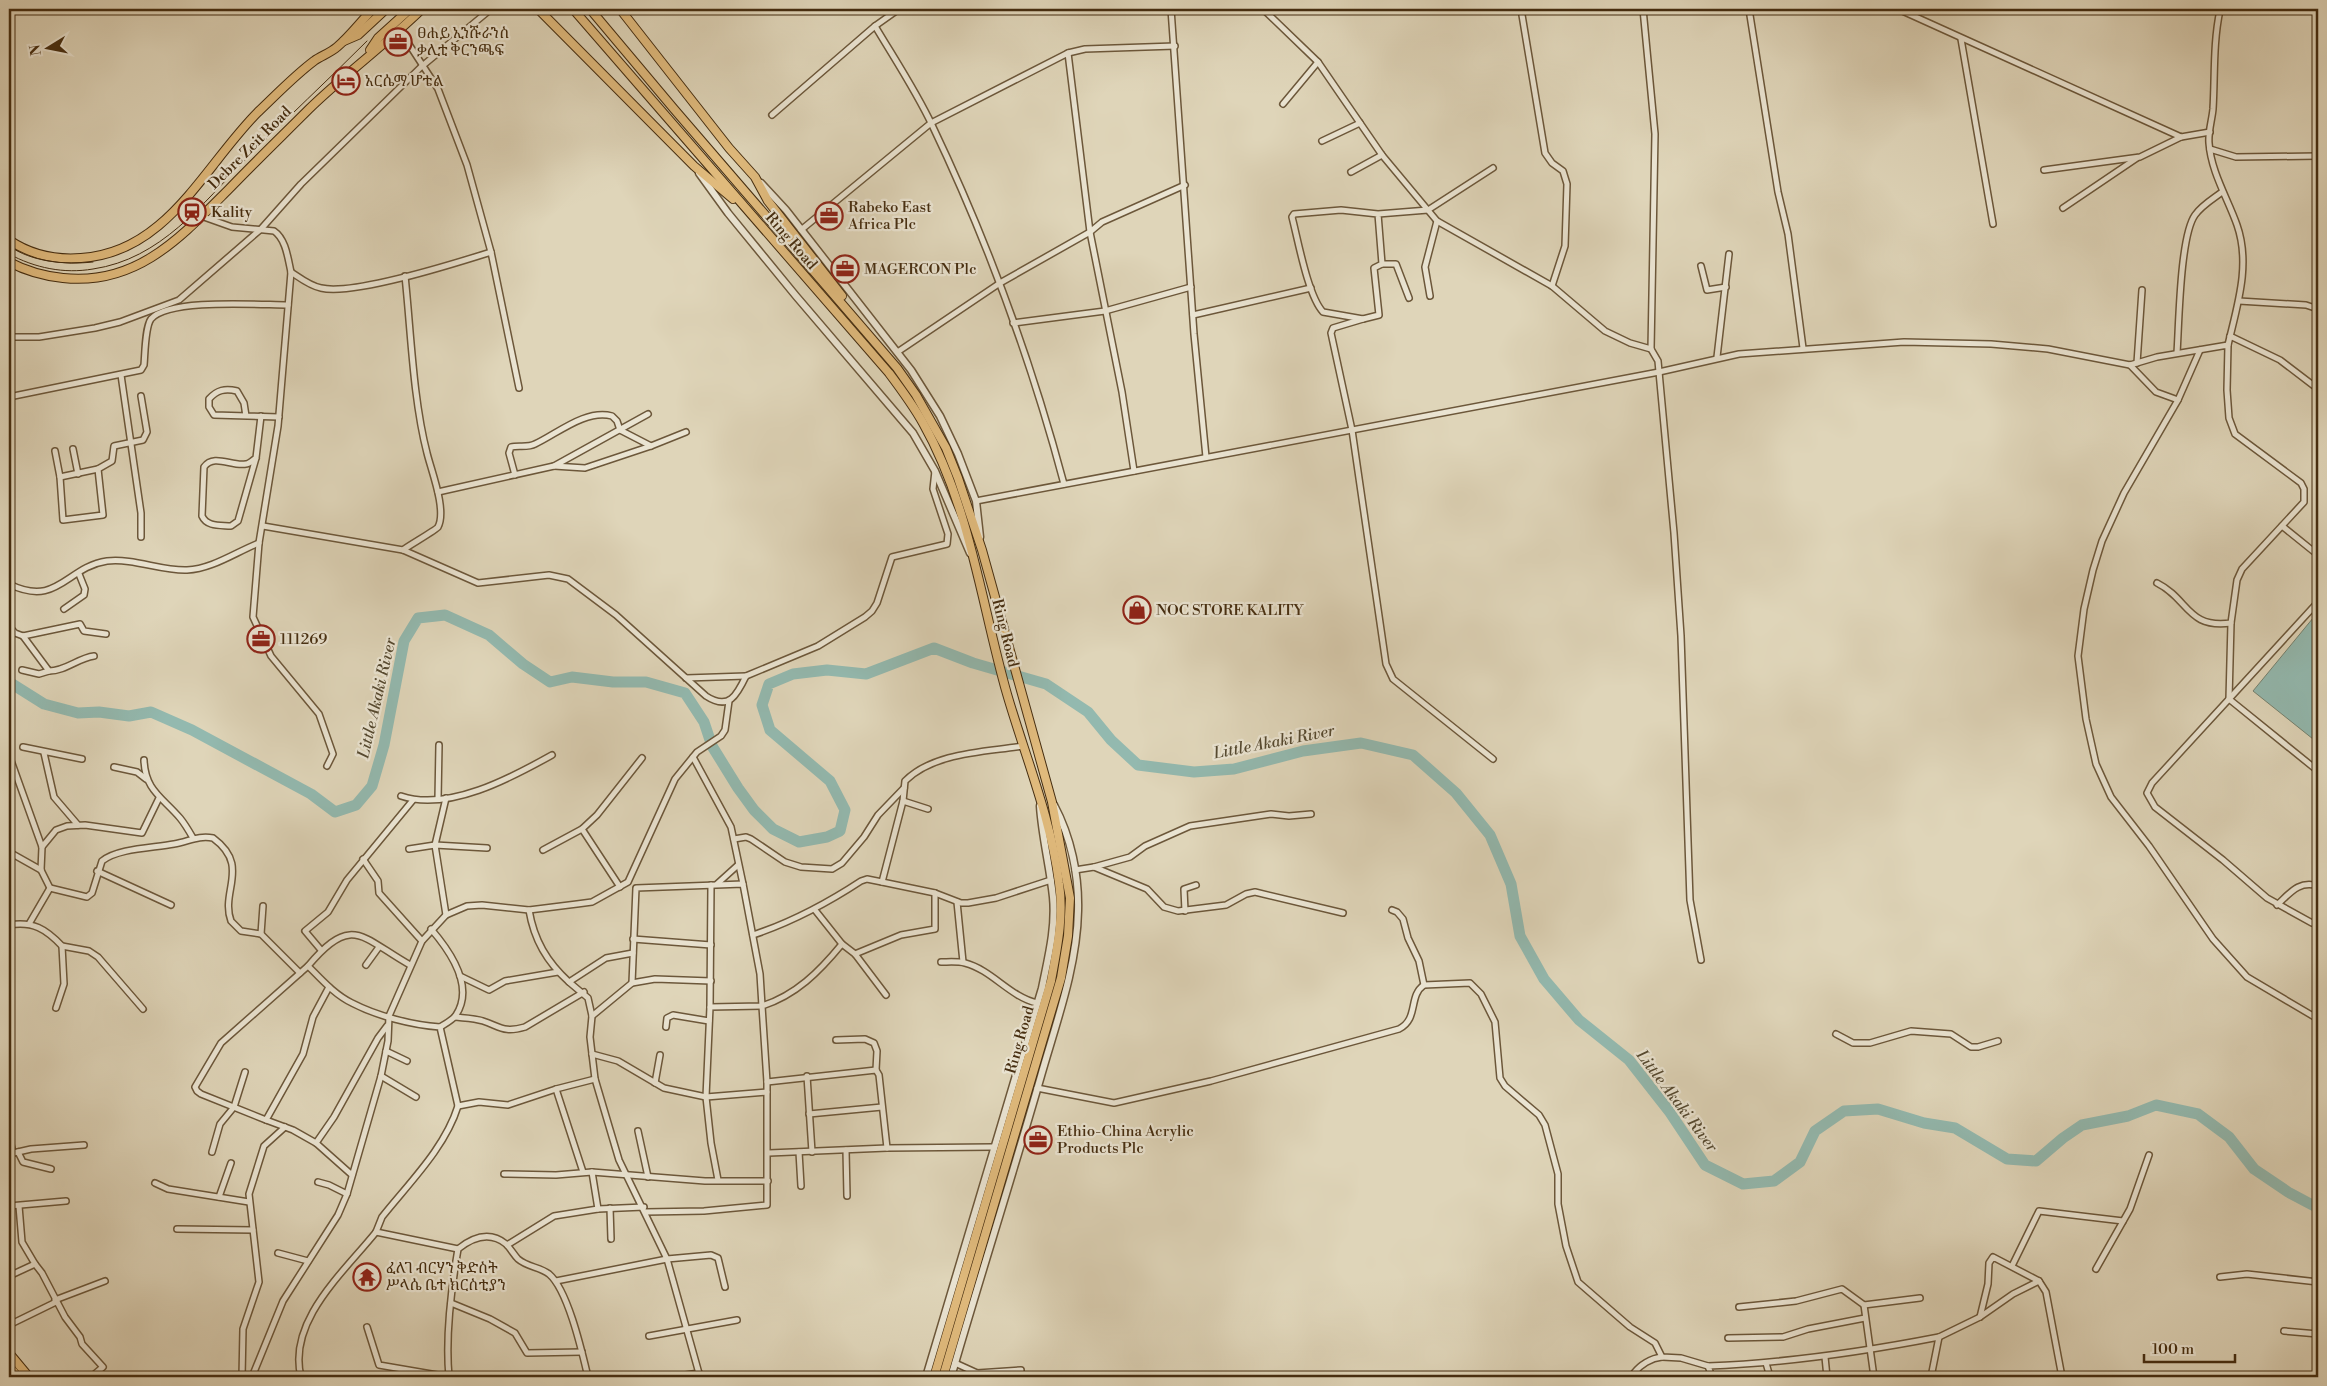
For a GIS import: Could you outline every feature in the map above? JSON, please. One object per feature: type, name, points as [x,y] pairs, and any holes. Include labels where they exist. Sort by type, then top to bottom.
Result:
[{"type":"main road","points":[[342,42],[373,9]]},
{"type":"main road","points":[[342,42],[358,35],[386,9]]},
{"type":"main road","points":[[366,56],[378,38],[410,9]]},
{"type":"main road","points":[[366,56],[422,9]]},
{"type":"main road","points":[[538,9],[694,166],[745,208]]},
{"type":"main road","name":"Ring Road","points":[[573,9],[818,294],[850,328],[907,398],[923,422],[950,482],[972,555],[1007,694],[1046,820],[1059,883],[1061,929],[1051,980],[934,1377]]},
{"type":"main road","name":"Ring Road","points":[[590,9],[897,368],[930,416],[958,478],[982,550],[1052,802],[1070,898],[1068,936],[1061,978],[943,1377]]},
{"type":"main road","points":[[620,9],[729,148],[755,177],[764,196],[828,276],[856,319]]},
{"type":"main road","name":"Debre Zeit Road","points":[[9,240],[20,248],[40,255],[70,259],[107,255],[127,248],[144,238],[171,215],[257,113],[314,61],[342,42]]},
{"type":"main road","name":"Debre Zeit Road","points":[[9,262],[26,271],[78,280],[97,279],[124,271],[149,260],[180,237],[366,56]]},
{"type":"main road","points":[[9,1353],[29,1377]]},
{"type":"main road","points":[[9,1366],[18,1377]]},
{"type":"street","points":[[9,337],[39,337],[95,328],[120,322],[179,300],[261,229],[301,184],[421,67],[491,9]]},
{"type":"street","points":[[772,115],[876,26],[899,9]]},
{"type":"street","points":[[1171,9],[1193,315],[1206,457]]},
{"type":"street","points":[[1264,9],[1318,62],[1382,155],[1437,221],[1552,286],[1605,331],[1630,343],[1651,349]]},
{"type":"street","points":[[1521,9],[1546,153],[1552,163],[1563,171],[1568,184],[1565,246],[1552,286]]},
{"type":"street","points":[[1643,9],[1655,134],[1651,349],[1658,361],[1674,533],[1681,636],[1690,900],[1701,960]]},
{"type":"street","points":[[1750,9],[1778,192],[1788,234],[1803,348]]},
{"type":"street","points":[[1898,9],[2181,137]]},
{"type":"street","points":[[2229,699],[2231,623],[2237,580],[2242,569],[2304,502],[2304,489],[2301,483],[2235,434],[2229,418],[2226,390],[2228,345],[2239,301],[2244,254],[2237,225],[2222,192],[2210,148],[2216,31],[2218,10],[2288,9]]},
{"type":"street","points":[[876,26],[931,123],[991,257],[1046,415],[1064,484]]},
{"type":"street","points":[[399,29],[421,67],[438,88],[455,130],[491,252],[519,388]]},
{"type":"street","points":[[1961,39],[1993,224]]},
{"type":"street","points":[[801,230],[931,123],[1068,53],[1085,49],[1175,46]]},
{"type":"street","points":[[1068,53],[1090,232],[1122,392],[1134,471]]},
{"type":"street","points":[[1283,104],[1318,62]]},
{"type":"street","points":[[1322,141],[1360,122]]},
{"type":"street","points":[[2063,208],[2140,157],[2181,137],[2210,132]]},
{"type":"street","points":[[2210,148],[2236,157],[2318,156]]},
{"type":"street","points":[[1351,172],[1382,155]]},
{"type":"street","points":[[2044,170],[2140,157]]},
{"type":"street","points":[[694,166],[728,212],[796,296],[903,420],[924,448],[935,470],[963,541],[972,555]]},
{"type":"street","points":[[1363,319],[1323,312],[1315,302],[1292,215],[1341,210],[1378,214],[1428,210],[1493,168]]},
{"type":"street","points":[[755,177],[801,230],[899,351],[949,434],[976,501],[982,550]]},
{"type":"street","points":[[899,351],[1000,283],[1090,232],[1102,222],[1185,185]]},
{"type":"street","points":[[2177,353],[2181,283],[2189,229],[2195,215],[2222,192]]},
{"type":"street","points":[[1378,214],[1382,264]]},
{"type":"street","points":[[201,216],[232,227],[268,230],[279,235],[287,254],[291,272],[279,417],[259,543],[254,617],[271,656],[319,714],[333,754],[326,766]]},
{"type":"street","points":[[1430,296],[1425,267],[1437,221]]},
{"type":"street","points":[[291,272],[322,289],[368,285],[491,252]]},
{"type":"street","points":[[1717,357],[1729,254]]},
{"type":"street","points":[[1409,298],[1398,267],[1393,264],[1382,264],[1374,268],[1379,314],[1333,328],[1330,334],[1352,430],[1389,673],[1393,679],[1493,759]]},
{"type":"street","points":[[1701,266],[1707,290],[1726,287]]},
{"type":"street","points":[[403,550],[438,527],[438,492],[421,424],[404,276]]},
{"type":"street","points":[[1013,323],[1105,311],[1191,287]]},
{"type":"street","points":[[1193,315],[1311,288]]},
{"type":"street","points":[[2137,363],[2142,290]]},
{"type":"street","points":[[179,300],[188,305]]},
{"type":"street","points":[[2239,301],[2306,305],[2318,309]]},
{"type":"street","points":[[9,397],[136,372],[144,365],[149,321],[155,316],[188,305],[288,305]]},
{"type":"street","points":[[2230,336],[2280,360],[2318,389]]},
{"type":"street","points":[[976,501],[1659,372],[1717,357],[1803,348],[1904,342],[1991,344],[2048,350],[2130,365],[2177,353],[2228,345]]},
{"type":"street","points":[[2200,350],[2178,400],[2124,493],[2102,541],[2092,570],[2084,609],[2078,656],[2086,719],[2096,764],[2111,797],[2123,815],[2149,846],[2213,939],[2247,977],[2318,1019]]},
{"type":"street","points":[[2130,365],[2156,392],[2178,400]]},
{"type":"street","points":[[121,375],[141,513],[141,537]]},
{"type":"street","points":[[246,416],[242,395],[237,391],[223,390],[214,394],[209,399],[209,407],[214,414],[246,416],[279,417]]},
{"type":"street","points":[[60,477],[98,469],[112,461],[114,446],[143,440],[147,432],[140,396]]},
{"type":"street","points":[[515,475],[509,453],[511,447],[533,445],[566,427],[590,417],[606,414],[617,421],[620,430],[651,446]]},
{"type":"street","points":[[438,492],[554,466],[648,414]]},
{"type":"street","points":[[256,458],[246,464],[213,461],[207,463],[204,467],[202,516],[204,521],[210,524],[236,525],[256,458],[261,416]]},
{"type":"street","points":[[554,466],[585,468],[686,432]]},
{"type":"street","points":[[73,449],[78,474]]},
{"type":"street","points":[[55,451],[60,477],[63,520],[101,516],[98,469]]},
{"type":"street","points":[[686,678],[746,676],[818,646],[865,617],[872,611],[877,602],[892,557],[947,544],[948,534],[933,489],[935,470]]},
{"type":"street","points":[[263,526],[403,550],[478,583],[549,575],[568,579],[616,615],[712,700],[729,701],[736,697],[746,676]]},
{"type":"street","points":[[2282,526],[2318,554]]},
{"type":"street","points":[[9,584],[34,593],[57,587],[96,564],[111,561],[192,570],[215,563],[259,543]]},
{"type":"street","points":[[64,609],[84,595],[85,589],[79,574]]},
{"type":"street","points":[[2157,583],[2204,622],[2231,623]]},
{"type":"street","points":[[2312,923],[2277,905],[2155,806],[2147,793],[2152,783],[2318,602]]},
{"type":"street","points":[[23,636],[78,624],[84,631],[106,634]]},
{"type":"street","points":[[9,626],[15,633],[23,636],[49,671]]},
{"type":"street","points":[[22,670],[39,674],[59,670],[87,657],[94,656]]},
{"type":"street","points":[[2229,699],[2318,772]]},
{"type":"street","points":[[252,1377],[277,1311],[338,1215],[347,1194],[381,1076],[386,1051],[389,1016],[422,941],[431,929],[446,915],[473,905],[529,910],[592,902],[628,882],[675,779],[703,747],[721,736],[725,730],[729,701]]},
{"type":"street","points":[[438,799],[439,745]]},
{"type":"street","points":[[882,882],[903,800],[905,781],[911,775],[943,759],[1023,746]]},
{"type":"street","points":[[23,748],[82,759]]},
{"type":"street","points":[[44,752],[54,797],[78,825]]},
{"type":"street","points":[[401,796],[413,800],[468,795],[482,787],[520,774],[552,755]]},
{"type":"street","points":[[9,756],[42,847],[41,870],[50,888],[87,897],[92,893],[102,861],[110,856],[144,848],[174,844],[193,838],[213,838],[227,851],[233,874],[230,921],[241,931],[255,935],[261,934]]},
{"type":"street","points":[[508,1246],[554,1216],[598,1209],[704,1211],[766,1205],[769,1153],[767,1082],[760,974],[734,838],[726,816],[693,757]]},
{"type":"street","points":[[543,850],[582,829],[604,806],[642,758]]},
{"type":"street","points":[[144,760],[146,779]]},
{"type":"street","points":[[114,767],[137,772],[146,779],[159,798],[182,820],[193,838]]},
{"type":"street","points":[[734,838],[746,837],[751,839],[772,855],[793,865],[824,870],[832,869],[842,863],[878,815],[904,788]]},
{"type":"street","points":[[42,847],[56,830],[67,826],[78,825],[142,833],[159,798]]},
{"type":"street","points":[[446,798],[435,845],[446,915]]},
{"type":"street","points":[[321,950],[304,932],[328,912],[363,859],[413,800]]},
{"type":"street","points":[[903,800],[928,809]]},
{"type":"street","points":[[951,1377],[1037,1088],[1073,957],[1078,910],[1075,870],[1066,833],[1052,802]]},
{"type":"street","points":[[926,1377],[1037,1004],[1054,928],[1051,880],[1041,825],[1040,805]]},
{"type":"street","points":[[1075,870],[1130,857],[1145,846],[1190,826],[1271,814],[1289,816],[1311,814]]},
{"type":"street","points":[[582,829],[620,887]]},
{"type":"street","points":[[409,849],[435,845],[487,848]]},
{"type":"street","points":[[9,852],[41,870]]},
{"type":"street","points":[[363,859],[378,881],[379,893],[422,941]]},
{"type":"street","points":[[718,1180],[710,1137],[706,1097],[714,884],[738,865]]},
{"type":"street","points":[[1094,867],[1147,889],[1164,907],[1185,911],[1226,905],[1246,894],[1255,892],[1343,913]]},
{"type":"street","points":[[97,872],[171,905]]},
{"type":"street","points":[[753,935],[785,925],[815,910],[867,879],[934,893],[956,902],[968,904],[996,898],[1051,880]]},
{"type":"street","points":[[628,882],[636,888],[743,884]]},
{"type":"street","points":[[2277,905],[2299,885],[2310,884],[2318,886]]},
{"type":"street","points":[[1185,911],[1184,890],[1196,885]]},
{"type":"street","points":[[29,924],[50,888]]},
{"type":"street","points":[[632,984],[636,888]]},
{"type":"street","points":[[855,954],[901,935],[935,929],[934,893]]},
{"type":"street","points":[[956,902],[963,962]]},
{"type":"street","points":[[263,906],[261,934],[300,973]]},
{"type":"street","points":[[529,910],[538,940],[545,955],[558,972],[584,992],[590,1003],[592,1016],[590,1028],[595,1079],[619,1160],[645,1210],[667,1259],[699,1375],[672,1377]]},
{"type":"street","points":[[815,910],[842,944],[855,954],[886,996]]},
{"type":"street","points":[[1392,910],[1397,912],[1403,919],[1408,938],[1418,961],[1424,985]]},
{"type":"street","points":[[9,925],[29,924],[43,929],[62,946],[89,951],[98,957],[143,1009]]},
{"type":"street","points":[[308,966],[351,1003],[408,1024],[440,1027],[455,1017],[463,994],[460,976],[449,951],[431,929]]},
{"type":"street","points":[[352,1175],[316,1143],[285,1126],[197,1092],[196,1083],[221,1042],[308,966],[321,950],[336,938],[352,934],[364,936],[410,965]]},
{"type":"street","points":[[633,939],[711,945]]},
{"type":"street","points":[[710,1007],[762,1006],[782,1000],[814,977],[842,944]]},
{"type":"street","points":[[56,1008],[64,984],[62,946]]},
{"type":"street","points":[[366,965],[379,947]]},
{"type":"street","points":[[570,982],[606,958],[633,954]]},
{"type":"street","points":[[941,962],[963,962],[978,968],[1022,998],[1037,1004]]},
{"type":"street","points":[[460,976],[489,990],[504,981],[558,972]]},
{"type":"street","points":[[592,1016],[632,984],[655,979],[711,981]]},
{"type":"street","points":[[1037,1088],[1114,1103],[1211,1082],[1399,1029],[1409,1022],[1418,989],[1424,985],[1470,983],[1481,994],[1496,1022],[1500,1078],[1545,1124],[1558,1174],[1558,1204],[1566,1246],[1578,1282],[1630,1327],[1655,1343],[1662,1357]]},
{"type":"street","points":[[266,1120],[303,1054],[313,1017],[329,986]]},
{"type":"street","points":[[455,1017],[483,1021],[501,1029],[516,1030],[525,1027],[584,992]]},
{"type":"street","points":[[666,1027],[670,1016],[709,1021]]},
{"type":"street","points":[[316,1143],[334,1117],[387,1025]]},
{"type":"street","points":[[301,1377],[299,1368],[300,1350],[307,1322],[325,1294],[376,1232],[382,1217],[443,1138],[453,1122],[458,1106],[440,1027]]},
{"type":"street","points":[[1836,1034],[1853,1043],[1870,1043],[1911,1031],[1951,1034],[1971,1047],[1978,1047],[1998,1041]]},
{"type":"street","points":[[836,1040],[866,1039],[874,1043],[877,1051],[876,1070],[879,1075],[887,1148]]},
{"type":"street","points":[[386,1051],[407,1060]]},
{"type":"street","points":[[592,1054],[618,1061],[655,1083],[706,1097],[767,1092]]},
{"type":"street","points":[[655,1083],[660,1055]]},
{"type":"street","points":[[767,1082],[807,1076],[876,1070]]},
{"type":"street","points":[[212,1152],[220,1124],[234,1107],[245,1072]]},
{"type":"street","points":[[381,1076],[416,1097]]},
{"type":"street","points":[[807,1076],[812,1152]]},
{"type":"street","points":[[458,1106],[479,1102],[508,1105],[556,1089],[595,1079]]},
{"type":"street","points":[[556,1089],[584,1172]]},
{"type":"street","points":[[809,1114],[882,1107]]},
{"type":"street","points":[[242,1377],[243,1329],[259,1282],[249,1194],[264,1146],[285,1126]]},
{"type":"street","points":[[638,1131],[648,1177]]},
{"type":"street","points":[[9,1136],[13,1153],[23,1162],[51,1169]]},
{"type":"street","points":[[13,1153],[84,1145]]},
{"type":"street","points":[[769,1153],[887,1148],[993,1147]]},
{"type":"street","points":[[846,1150],[847,1196]]},
{"type":"street","points":[[799,1152],[801,1186]]},
{"type":"street","points":[[2096,1269],[2130,1209],[2149,1155]]},
{"type":"street","points":[[219,1197],[231,1164]]},
{"type":"street","points":[[592,1172],[598,1209]]},
{"type":"street","points":[[504,1174],[556,1175],[592,1172],[648,1177],[768,1181]]},
{"type":"street","points":[[318,1182],[329,1184],[347,1194]]},
{"type":"street","points":[[155,1183],[168,1189],[249,1202]]},
{"type":"street","points":[[9,1196],[10,1206],[66,1202]]},
{"type":"street","points":[[19,1206],[22,1242],[46,1280],[56,1301],[80,1336],[82,1344],[103,1367],[91,1377]]},
{"type":"street","points":[[610,1208],[611,1239]]},
{"type":"street","points":[[2012,1266],[2039,1212],[2123,1221]]},
{"type":"street","points":[[177,1229],[253,1230]]},
{"type":"street","points":[[376,1232],[458,1248]]},
{"type":"street","points":[[367,1327],[379,1365],[413,1374],[449,1377],[447,1353],[458,1248],[467,1241],[484,1237],[498,1238],[521,1261],[544,1270],[556,1281],[582,1352],[588,1377]]},
{"type":"street","points":[[278,1252],[308,1261]]},
{"type":"street","points":[[556,1281],[667,1259],[716,1256],[725,1287]]},
{"type":"street","points":[[1980,1317],[1987,1293],[1991,1259],[1997,1257],[2038,1280],[2046,1292],[2062,1377]]},
{"type":"street","points":[[9,1276],[35,1264]]},
{"type":"street","points":[[2220,1277],[2247,1274],[2318,1282]]},
{"type":"street","points":[[1634,1377],[1637,1369],[1656,1357],[1681,1358],[1708,1366],[1766,1364],[1870,1350],[1939,1337],[1980,1317],[2038,1280]]},
{"type":"street","points":[[9,1325],[56,1301],[105,1281]]},
{"type":"street","points":[[1739,1307],[1796,1301],[1842,1289],[1864,1305],[1920,1298]]},
{"type":"street","points":[[2318,1290],[2318,1303]]},
{"type":"street","points":[[451,1303],[490,1319],[515,1333],[527,1353],[582,1352]]},
{"type":"street","points":[[1864,1305],[1874,1377]]},
{"type":"street","points":[[1728,1338],[1783,1337],[1808,1329],[1865,1318]]},
{"type":"street","points":[[649,1336],[737,1320]]},
{"type":"street","points":[[2284,1331],[2318,1334]]},
{"type":"street","points":[[1931,1377],[1939,1337]]},
{"type":"street","points":[[1825,1357],[1827,1377]]},
{"type":"street","points":[[2316,1377],[2318,1361]]},
{"type":"street","points":[[955,1363],[978,1375],[1019,1370],[1016,1377]]},
{"type":"street","points":[[1766,1364],[1770,1377]]},
{"type":"street","points":[[1708,1366],[1712,1377]]},
{"type":"street","points":[[1211,1377],[1260,1377]]},
{"type":"water","points":[[2318,612],[2318,743],[2253,691]]},
{"type":"waterway","name":"Little Akaki River","points":[[9,682],[44,704],[78,713],[99,712],[129,716],[151,712],[192,730],[311,794],[335,812],[356,805],[372,786],[384,745],[404,641],[418,618],[445,615],[489,635],[523,664],[550,682],[572,677],[613,682],[646,682],[685,693],[704,722],[712,746],[754,810],[773,829],[799,842],[827,837],[840,831],[845,810],[830,781],[770,730],[762,705],[769,684],[793,674],[827,670],[866,674],[934,648],[973,663],[1046,684],[1088,712],[1111,740],[1138,765],[1194,772],[1234,769],[1303,751],[1361,743],[1413,755],[1456,793],[1490,835],[1511,884],[1520,936],[1544,979],[1579,1020],[1629,1060],[1669,1111],[1705,1165],[1743,1184],[1774,1181],[1800,1162],[1815,1131],[1844,1111],[1878,1109],[1924,1123],[1955,1128],[2007,1159],[2036,1161],[2082,1125],[2128,1116],[2156,1105],[2198,1114],[2229,1137],[2254,1169],[2288,1192],[2318,1208]]},
{"type":"tram line","points":[[9,254],[39,266],[71,271],[93,269],[117,263],[139,254],[160,242],[196,211],[247,158],[367,41]]},
{"type":"tram line","points":[[9,246],[38,259],[71,263],[93,262]]},
{"type":"place","name":"ፀሐይ ኢንሹራንስ ቃሊቲ ቅርንጫፍ","points":[[398,42]]},
{"type":"place","name":"አርሴማ ሆቴል","points":[[346,81]]},
{"type":"place","name":"Kality","points":[[192,212]]},
{"type":"place","name":"Rabeko East Africa Plc","points":[[829,216]]},
{"type":"place","name":"MAGERCON Plc","points":[[845,269]]},
{"type":"place","name":"NOC STORE KALITY","points":[[1137,610]]},
{"type":"place","name":"111269","points":[[261,639]]},
{"type":"place","name":"Ethio-China Acrylic Products Plc","points":[[1038,1140]]},
{"type":"place","name":"ፈለገ ብርሃን ቅድስት ሥላሴ ቤተ ክርስቲያን","points":[[367,1277]]}]
